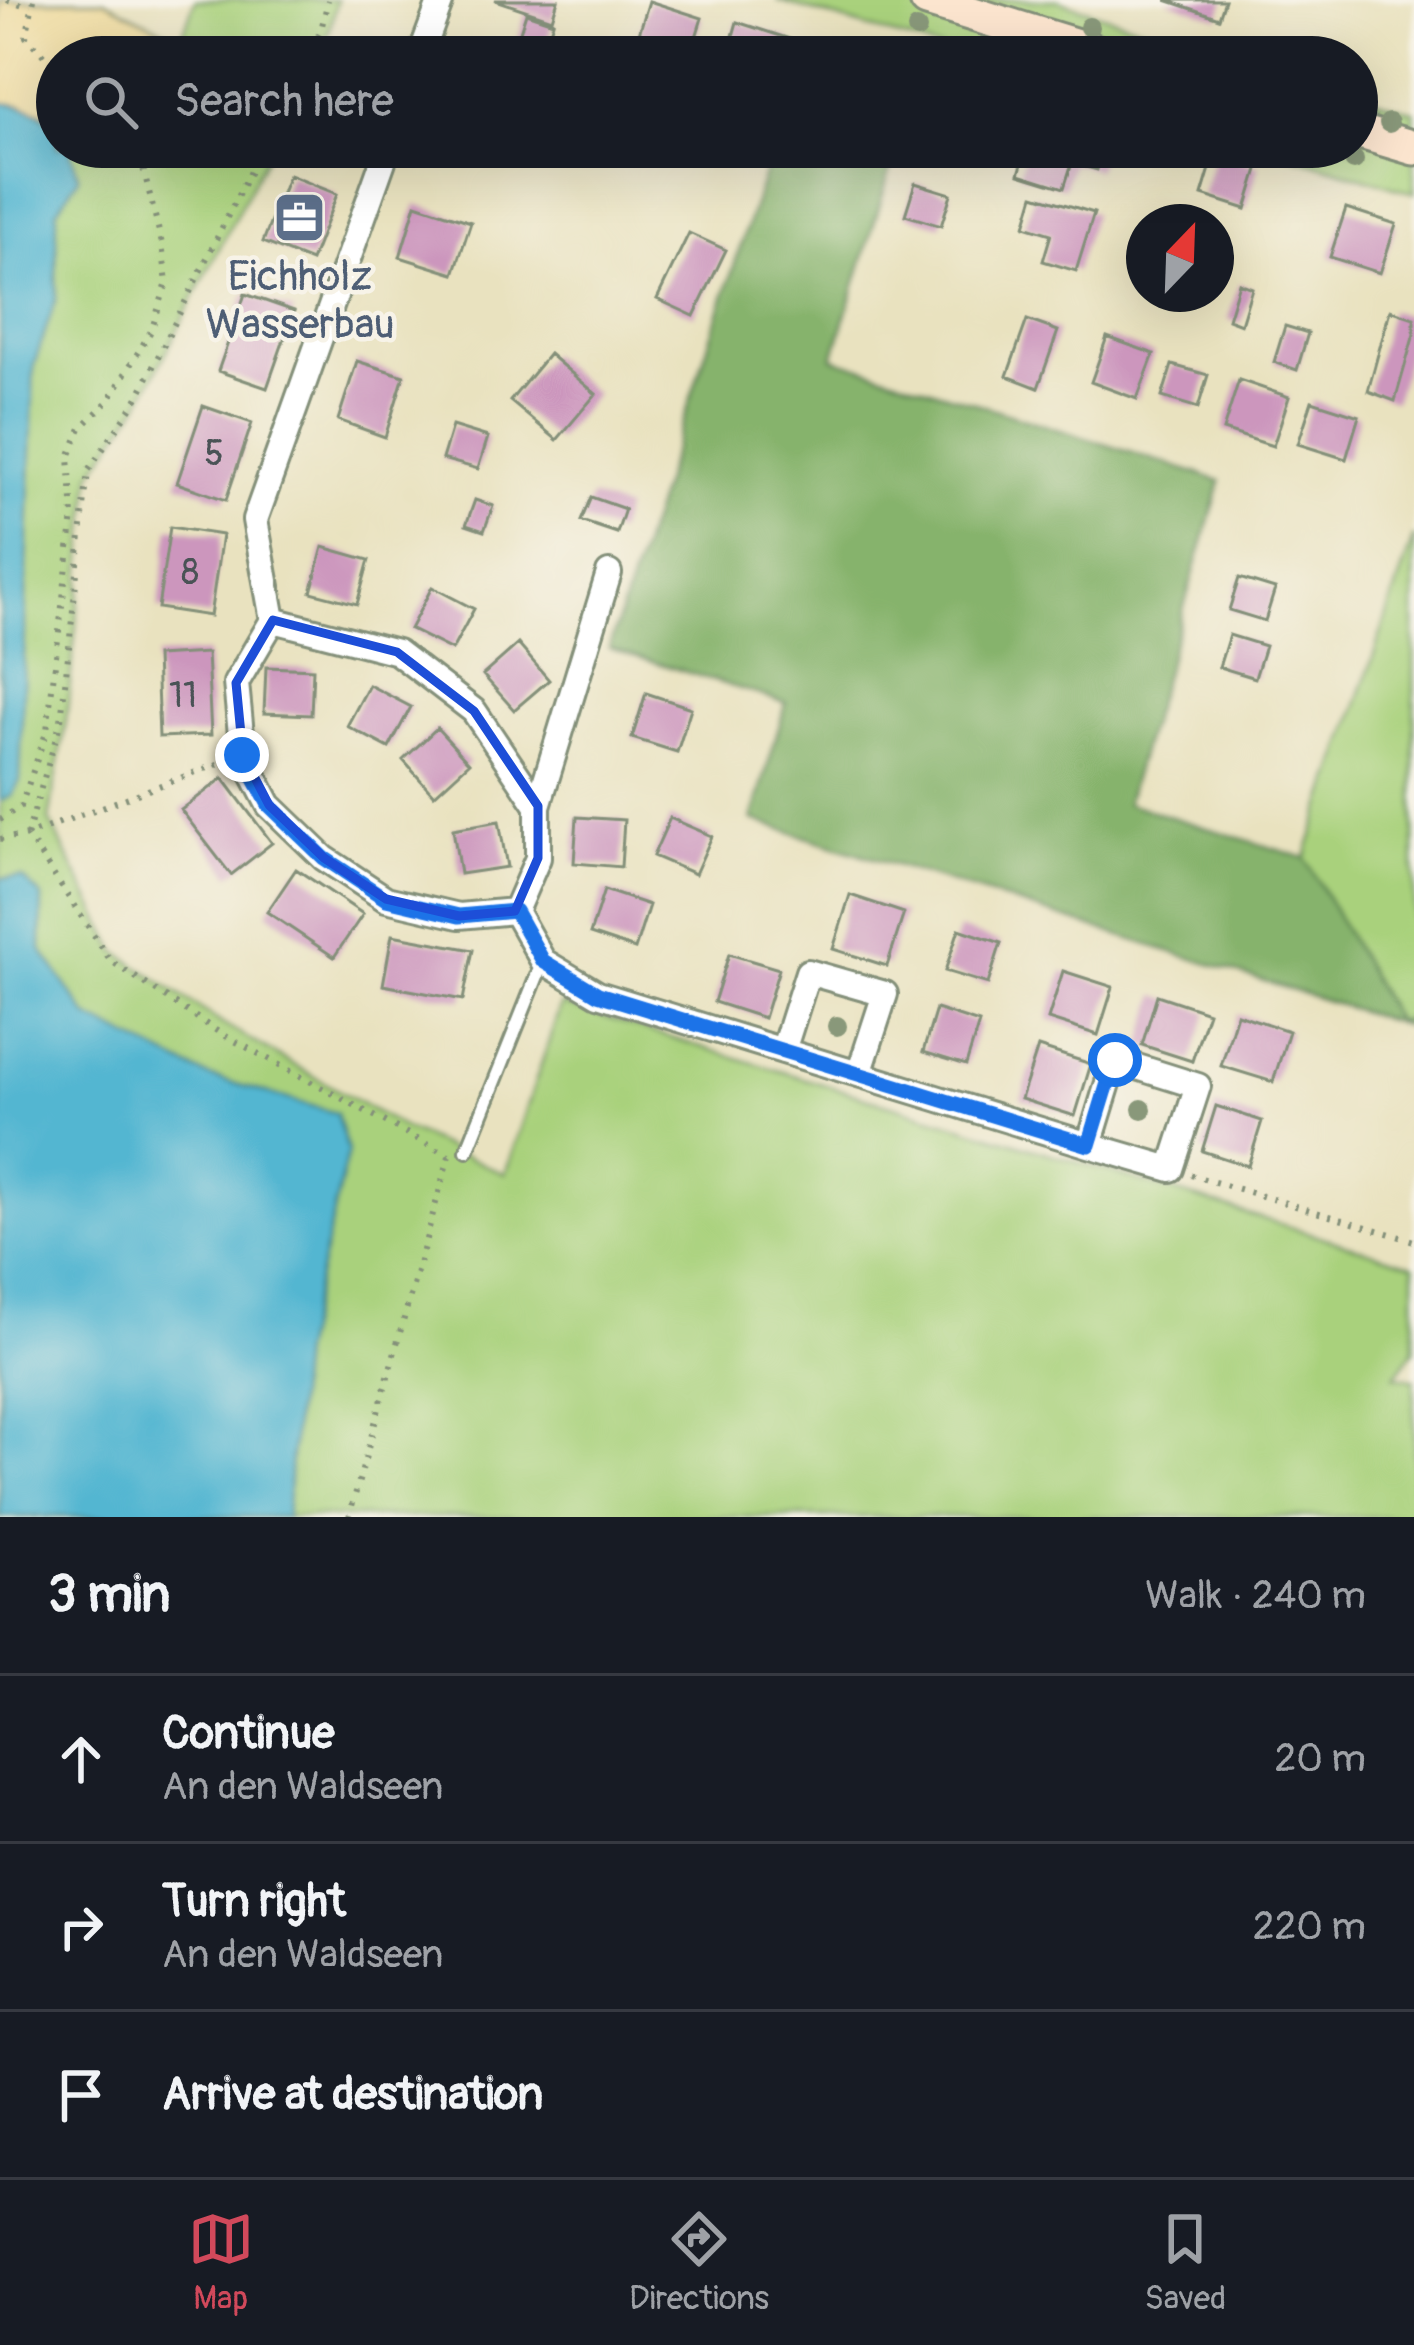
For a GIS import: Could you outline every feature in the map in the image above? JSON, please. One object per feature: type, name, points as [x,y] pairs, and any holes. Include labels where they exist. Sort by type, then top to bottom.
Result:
[{"type":"main road","points":[[926,0],[1044,36]]},
{"type":"main road","points":[[1378,137],[1414,148]]},
{"type":"street","points":[[428,36],[441,0]]},
{"type":"street","points":[[381,168],[255,520],[274,620],[236,683],[242,755],[269,805],[324,858],[386,899],[459,916],[515,911]]},
{"type":"street","points":[[515,911],[538,858],[538,806],[609,573]]},
{"type":"street","points":[[274,620],[397,652],[474,711],[538,806]]},
{"type":"street","points":[[515,911],[543,961],[598,994],[1089,1145],[1171,1169],[1198,1086],[1115,1060],[1089,1145]]},
{"type":"street","points":[[784,1051],[808,971],[885,994],[860,1074]]},
{"type":"lane","points":[[467,1150],[543,961]]},
{"type":"path","points":[[7,0],[32,4],[26,38],[36,48]]},
{"type":"path","points":[[318,36],[328,0]]},
{"type":"path","points":[[0,820],[20,806],[47,730],[74,516],[68,457],[81,428],[110,400],[151,331],[167,283],[143,168]]},
{"type":"path","points":[[27,835],[62,721],[88,471],[136,401],[252,168]]},
{"type":"path","points":[[0,839],[27,835],[242,755]]},
{"type":"path","points":[[27,835],[111,961],[220,1034],[449,1156],[467,1150]]},
{"type":"path","points":[[349,1517],[449,1156]]},
{"type":"path","points":[[1171,1169],[1414,1241]]},
{"type":"highlighted area","points":[[273,620],[397,652],[474,711],[538,806],[538,858],[515,911],[459,916],[386,899],[324,858],[269,805],[243,755],[236,683]]},
{"type":"green space","points":[[0,0],[103,0],[175,36],[36,36],[36,168],[260,168],[140,403],[92,474],[66,721],[49,820],[117,952],[224,1025],[406,1129],[505,1174],[561,1004],[1414,1265],[1414,1350],[1395,1376],[1414,1379],[1414,1517],[0,1517]]},
{"type":"green space","points":[[195,0],[337,0],[326,36],[182,36]]},
{"type":"green space","points":[[776,0],[1057,0],[1168,36],[895,36]]},
{"type":"green space","points":[[1378,100],[1414,111],[1414,193],[1332,168],[1378,168]]},
{"type":"green space","points":[[766,168],[891,168],[833,358],[1221,481],[1126,803],[1305,858],[1396,1023],[752,820],[786,703],[609,648]]},
{"type":"green space","points":[[1414,536],[1414,1016],[1397,1023],[1305,859]]},
{"type":"green space","points":[[1414,1016],[1414,1028],[1396,1023]]},
{"type":"sand","points":[[0,0],[103,0],[174,36],[36,36],[36,110],[0,103]]},
{"type":"water","points":[[0,103],[36,112],[36,168],[76,168],[79,177],[57,211],[56,299],[34,365],[20,781],[12,795],[0,802]]},
{"type":"water","points":[[0,878],[22,878],[42,897],[41,949],[88,1017],[205,1075],[336,1113],[348,1151],[300,1353],[286,1517],[0,1517]]},
{"type":"building","points":[[495,0],[558,0],[552,19]]},
{"type":"building","points":[[1166,0],[1225,0],[1219,18]]},
{"type":"building","points":[[649,1],[702,18],[696,36],[638,36]]},
{"type":"building","points":[[526,13],[553,22],[549,36],[519,36]]},
{"type":"building","points":[[737,22],[781,36],[733,36]]},
{"type":"building","points":[[1021,168],[1070,168],[1064,188],[1019,174]]},
{"type":"building","points":[[1210,168],[1258,168],[1246,209],[1202,195]]},
{"type":"building","name":"Eichholz Wasserbau","points":[[289,175],[337,194],[311,261],[263,242]]},
{"type":"building","points":[[915,183],[951,194],[941,226],[905,215]]},
{"type":"building","points":[[1034,195],[1094,213],[1076,271],[1043,261],[1051,234],[1025,226]]},
{"type":"building","points":[[416,204],[471,222],[454,274],[400,257]]},
{"type":"building","points":[[1346,208],[1396,224],[1380,273],[1330,257]]},
{"type":"building","points":[[689,233],[726,250],[694,316],[657,299]]},
{"type":"building","points":[[1239,283],[1252,288],[1241,324],[1228,319],[1234,312]]},
{"type":"building","points":[[245,294],[294,311],[267,388],[218,371]]},
{"type":"building","points":[[1390,310],[1414,318],[1395,401],[1368,391]]},
{"type":"building","points":[[1027,320],[1058,331],[1038,388],[1007,376]]},
{"type":"building","points":[[1285,326],[1308,333],[1297,370],[1274,362]]},
{"type":"building","points":[[1107,337],[1154,354],[1137,399],[1091,382]]},
{"type":"building","points":[[549,354],[596,394],[557,440],[510,401]]},
{"type":"building","points":[[357,361],[404,376],[385,437],[338,420]]},
{"type":"building","points":[[1172,365],[1208,375],[1198,408],[1162,397]]},
{"type":"building","points":[[1239,380],[1289,397],[1273,446],[1223,430]]},
{"type":"building","points":[[1312,401],[1359,416],[1346,459],[1298,444]]},
{"type":"building","points":[[203,406],[252,423],[226,500],[177,483]]},
{"type":"building","points":[[452,426],[488,437],[478,469],[442,459]]},
{"type":"building","points":[[591,497],[625,509],[617,533],[581,521]]},
{"type":"building","points":[[475,500],[493,506],[484,531],[466,525]]},
{"type":"building","points":[[170,527],[222,535],[210,616],[158,608]]},
{"type":"building","points":[[323,547],[369,560],[357,604],[311,592]]},
{"type":"building","points":[[1239,578],[1275,589],[1265,621],[1229,610]]},
{"type":"building","points":[[432,587],[474,609],[452,650],[410,629]]},
{"type":"building","points":[[1229,635],[1265,646],[1255,678],[1219,667]]},
{"type":"building","points":[[518,644],[549,680],[514,710],[483,675]]},
{"type":"building","points":[[207,653],[211,735],[159,737],[156,656]]},
{"type":"building","points":[[266,667],[313,669],[311,715],[264,713]]},
{"type":"building","points":[[369,685],[411,707],[389,748],[347,726]]},
{"type":"building","points":[[646,693],[691,708],[677,752],[632,738]]},
{"type":"building","points":[[437,728],[469,763],[434,795],[403,760]]},
{"type":"building","points":[[223,778],[272,843],[231,875],[181,810]]},
{"type":"building","points":[[577,817],[624,820],[621,867],[574,863]]},
{"type":"building","points":[[670,818],[712,836],[695,874],[653,856]]},
{"type":"building","points":[[499,821],[507,867],[460,874],[453,829]]},
{"type":"building","points":[[296,869],[363,914],[334,957],[267,912]]},
{"type":"building","points":[[604,890],[649,905],[635,949],[590,934]]},
{"type":"building","points":[[850,895],[904,913],[887,966],[833,949]]},
{"type":"building","points":[[959,929],[1001,943],[988,984],[945,971]]},
{"type":"building","points":[[392,935],[473,950],[463,1000],[383,985]]},
{"type":"building","points":[[729,954],[779,969],[764,1018],[714,1002]]},
{"type":"building","points":[[1063,971],[1113,987],[1098,1035],[1048,1019]]},
{"type":"building","points":[[1157,995],[1208,1012],[1192,1061],[1142,1045]]},
{"type":"building","points":[[936,1009],[979,1023],[966,1065],[923,1052]]},
{"type":"building","points":[[1237,1014],[1289,1031],[1273,1082],[1221,1066]]},
{"type":"building","points":[[1038,1047],[1091,1064],[1075,1116],[1021,1099]]},
{"type":"building","points":[[1216,1106],[1262,1121],[1248,1166],[1202,1151]]},
{"type":"place","name":"Eichholz Wasserbau","points":[[300,218]]},
{"type":"route","points":[[242,755],[269,805],[324,858],[386,899],[459,916],[515,911],[543,961],[598,994],[1089,1145],[1115,1060]]}]
